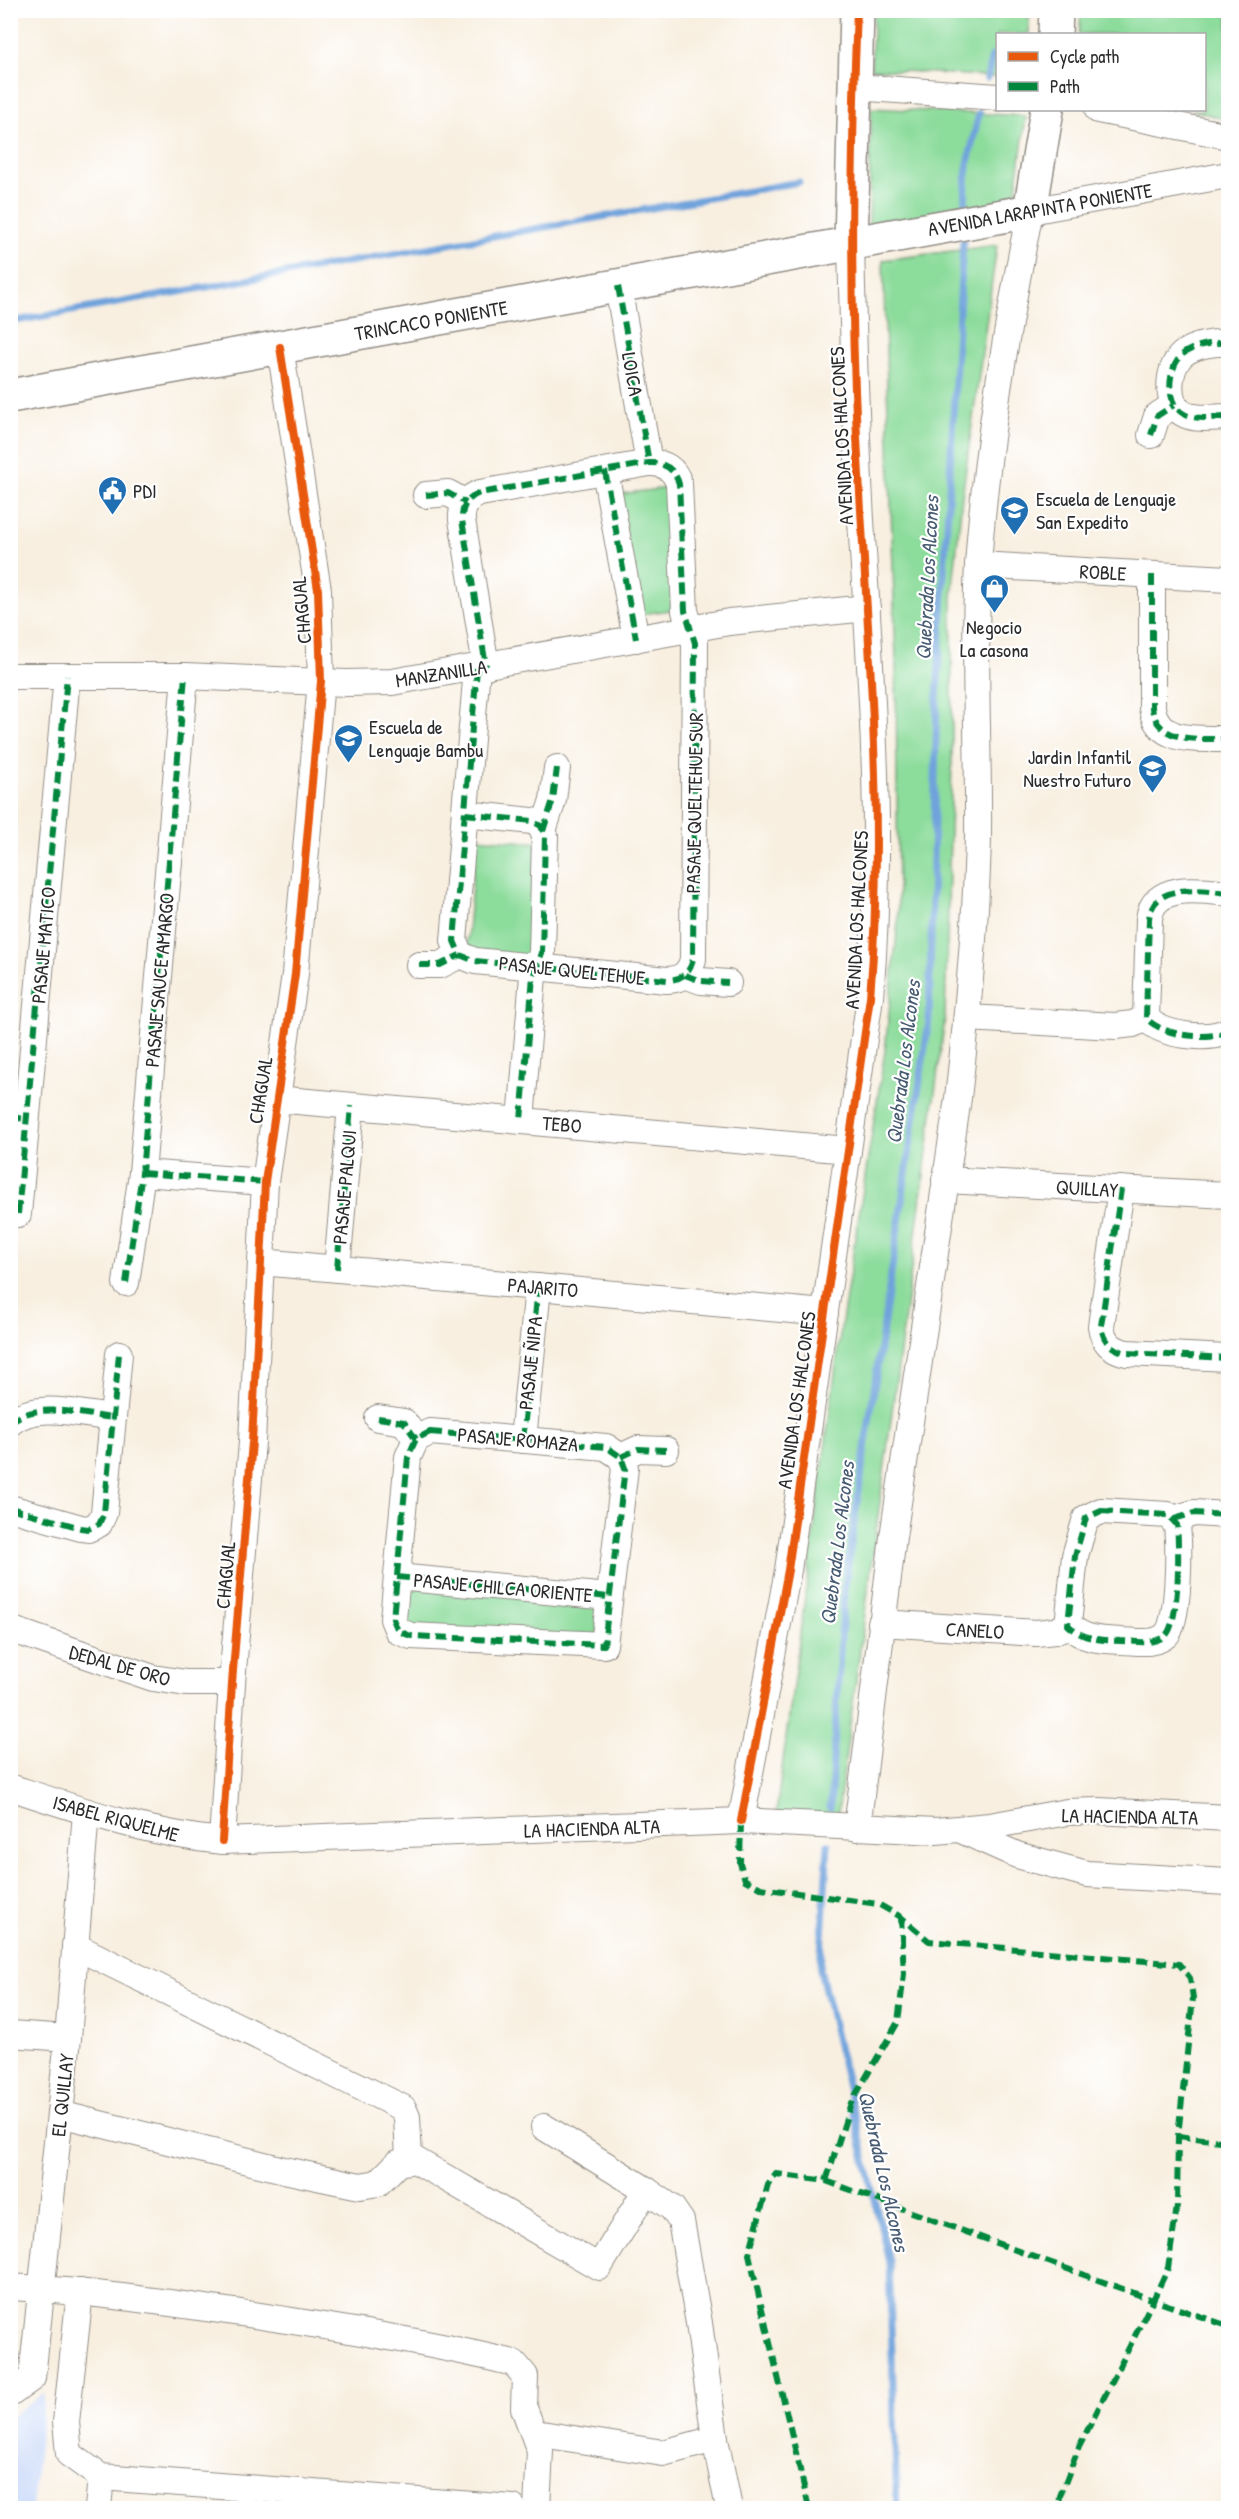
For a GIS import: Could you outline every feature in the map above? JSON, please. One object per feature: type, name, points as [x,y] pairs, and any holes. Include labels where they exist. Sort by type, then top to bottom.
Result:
[{"type":"street","name":"AVENIDA LOS HALCONES","points":[[741,1821],[788,1570],[870,997],[877,892],[877,768],[856,437],[851,243],[857,10]]},
{"type":"street","points":[[1055,33],[1056,10]]},
{"type":"street","points":[[854,87],[996,97]]},
{"type":"street","points":[[857,1828],[881,1623],[967,1018],[978,837],[976,626],[978,566],[995,399],[1047,111]]},
{"type":"street","points":[[1103,111],[1228,136]]},
{"type":"street","name":"AVENIDA LARAPINTA PONIENTE","points":[[851,243],[1228,175]]},
{"type":"street","name":"TRINCACO PONIENTE","points":[[10,396],[851,243]]},
{"type":"street","name":"LOICA","points":[[618,286],[649,463]]},
{"type":"street","points":[[1228,343],[1190,350],[1177,361],[1172,376],[1171,398],[1174,405],[1187,415],[1228,417]]},
{"type":"street","name":"CHAGUAL","points":[[222,1841],[232,1683],[252,1442],[265,1182],[275,1099],[295,974],[321,681],[318,590],[280,347]]},
{"type":"street","points":[[1151,435],[1157,416],[1174,405]]},
{"type":"street","points":[[419,965],[440,965],[460,955],[454,941],[465,814],[482,667],[462,520],[466,503],[480,493],[649,463]]},
{"type":"street","name":"PASAJE QUELTEHUE SUR","points":[[649,463],[663,464],[669,468],[679,484],[685,611],[696,643],[693,959],[685,975]]},
{"type":"street","points":[[605,471],[636,639]]},
{"type":"street","points":[[426,495],[448,493],[466,503]]},
{"type":"street","name":"ROBLE","points":[[978,566],[1228,579]]},
{"type":"street","points":[[1152,575],[1152,708],[1156,723],[1174,736],[1228,739]]},
{"type":"street","name":"MANZANILLA","points":[[10,676],[185,676],[392,682],[767,617],[867,608]]},
{"type":"street","name":"PASAJE MATICO","points":[[18,1214],[19,1118],[67,676]]},
{"type":"street","name":"PASAJE SAUCE AMARGO","points":[[126,1283],[142,1173],[185,676]]},
{"type":"street","points":[[521,1120],[533,976],[542,953],[543,831],[551,809],[557,768]]},
{"type":"street","points":[[465,814],[532,821],[543,831]]},
{"type":"street","points":[[1146,1018],[1149,919],[1153,904],[1158,898],[1171,892],[1228,893]]},
{"type":"street","name":"PASAJE QUELTEHUE","points":[[460,955],[469,960],[673,980],[685,975],[701,981],[728,983]]},
{"type":"street","points":[[967,1018],[1115,1026],[1133,1024],[1146,1018]]},
{"type":"street","points":[[1146,1018],[1165,1032],[1213,1035],[1228,1032]]},
{"type":"street","name":"TEBO","points":[[275,1099],[848,1150]]},
{"type":"street","name":"PASAJE PALQUI","points":[[337,1269],[351,1106]]},
{"type":"street","points":[[142,1173],[265,1182]]},
{"type":"street","name":"QUILLAY","points":[[945,1180],[1228,1195]]},
{"type":"street","points":[[1121,1190],[1101,1326],[1109,1345],[1127,1353],[1228,1358]]},
{"type":"street","name":"PAJARITO","points":[[261,1262],[825,1313]]},
{"type":"street","name":"PASAJE ÑIPA","points":[[523,1440],[538,1287]]},
{"type":"street","points":[[10,1508],[81,1528],[95,1527],[104,1514],[119,1354]]},
{"type":"street","points":[[10,1422],[22,1415],[43,1411],[113,1418]]},
{"type":"street","points":[[378,1418],[404,1422],[416,1439],[408,1457],[393,1619],[398,1632],[411,1636],[604,1645],[625,1468],[621,1457],[638,1449],[666,1450]]},
{"type":"street","name":"PASAJE ROMAZA","points":[[416,1439],[430,1432],[438,1432],[606,1448],[621,1457]]},
{"type":"street","points":[[1174,1519],[1178,1532],[1175,1615],[1174,1623],[1166,1635],[1146,1642],[1095,1639],[1081,1635],[1068,1625],[1075,1556],[1084,1523],[1090,1514],[1101,1511],[1161,1514],[1174,1519],[1194,1513],[1228,1515]]},
{"type":"street","name":"PASAJE CHILCA ORIENTE","points":[[397,1577],[609,1597]]},
{"type":"street","name":"CANELO","points":[[881,1623],[1046,1633],[1068,1625]]},
{"type":"street","name":"DEDAL DE ORO","points":[[10,1629],[153,1678],[186,1683],[232,1683]]},
{"type":"street","name":"ISABEL RIQUELME","points":[[10,1787],[86,1812],[168,1834],[222,1841]]},
{"type":"street","name":"LA HACIENDA ALTA","points":[[222,1841],[741,1821],[857,1828],[961,1830],[1088,1811],[1228,1818]]},
{"type":"street","name":"EL QUILLAY","points":[[10,2394],[32,2378],[68,2038],[86,1812]]},
{"type":"street","name":"LA HACIENDA ALTA","points":[[961,1830],[1017,1855],[1071,1871],[1118,1877],[1228,1882]]},
{"type":"street","points":[[75,1946],[403,2108],[407,2117],[409,2159]]},
{"type":"street","points":[[10,2034],[68,2038]]},
{"type":"street","points":[[60,2114],[284,2170],[360,2186],[378,2183],[398,2163],[409,2159],[420,2163],[600,2267],[646,2190]]},
{"type":"street","points":[[544,2127],[646,2190],[672,2208],[681,2221],[699,2323],[715,2439],[729,2508]]},
{"type":"street","points":[[10,2287],[80,2292],[357,2331],[513,2363],[525,2376],[524,2408],[540,2451],[537,2508]]},
{"type":"street","points":[[80,2292],[66,2438],[69,2454],[101,2477],[513,2508]]},
{"type":"street","points":[[535,2433],[663,2453],[715,2439]]},
{"type":"street","points":[[98,2508],[101,2477]]},
{"type":"shaded area","points":[[45,2392],[32,2508],[11,2508],[11,2417]]},
{"type":"green space","points":[[874,11],[1029,11],[1029,33],[996,33],[996,77],[871,69]]},
{"type":"green space","points":[[1081,11],[1228,11],[1228,120],[1195,111],[1206,111],[1206,33],[1079,33]]},
{"type":"green space","points":[[871,108],[1026,116],[1015,199],[869,229]]},
{"type":"green space","points":[[997,245],[962,497],[952,597],[952,762],[945,1018],[837,1821],[776,1813],[841,1328],[885,1051],[898,922],[896,662],[883,260]]},
{"type":"green space","points":[[666,488],[677,609],[636,615],[621,494]]},
{"type":"green space","points":[[476,838],[541,843],[531,959],[466,954]]},
{"type":"green space","points":[[405,1586],[600,1601],[597,1641],[402,1627]]},
{"type":"waterway","name":"Quebrada Los Alcones","points":[[987,78],[992,56]]},
{"type":"waterway","name":"Quebrada Los Alcones","points":[[965,203],[967,168],[979,113]]},
{"type":"waterway","points":[[10,322],[799,182]]},
{"type":"waterway","name":"Quebrada Los Alcones","points":[[830,1808],[844,1590],[929,1020],[937,699],[963,242]]},
{"type":"waterway","name":"Quebrada Los Alcones","points":[[828,1844],[820,1969],[889,2261],[897,2508]]},
{"type":"marked path","points":[[618,286],[649,463]]},
{"type":"marked path","points":[[1228,343],[1205,345],[1183,354],[1174,368],[1170,386],[1174,404],[1186,415],[1201,418],[1228,417]]},
{"type":"marked path","points":[[1151,435],[1157,416],[1174,405]]},
{"type":"marked path","points":[[477,668],[454,941],[460,955],[475,961],[667,980],[681,977],[690,968],[693,959],[695,643],[685,611],[679,484],[672,470],[664,465],[649,463],[480,493],[469,500],[464,507],[462,520],[486,666]]},
{"type":"marked path","points":[[605,471],[636,639]]},
{"type":"marked path","points":[[426,495],[448,493],[466,503]]},
{"type":"marked path","points":[[1152,575],[1152,708],[1156,720],[1171,734],[1182,737],[1228,739]]},
{"type":"marked path","points":[[18,1214],[67,676]]},
{"type":"marked path","points":[[126,1283],[142,1173],[185,676]]},
{"type":"marked path","points":[[543,831],[553,800],[557,768]]},
{"type":"marked path","points":[[465,814],[532,821],[541,826],[545,836],[542,953],[533,976],[521,1120]]},
{"type":"marked path","points":[[1228,893],[1180,891],[1159,899],[1152,907],[1149,919],[1146,1018],[1163,1029],[1185,1035],[1209,1036],[1228,1031]]},
{"type":"marked path","points":[[419,965],[440,965],[460,955]]},
{"type":"marked path","points":[[685,975],[701,981],[728,983]]},
{"type":"marked path","points":[[337,1269],[351,1106]]},
{"type":"marked path","points":[[10,1117],[27,1119]]},
{"type":"marked path","points":[[142,1173],[265,1182]]},
{"type":"marked path","points":[[1121,1189],[1101,1326],[1106,1341],[1117,1350],[1127,1353],[1228,1358]]},
{"type":"marked path","points":[[523,1440],[538,1287]]},
{"type":"marked path","points":[[10,1508],[81,1528],[88,1529],[99,1524],[104,1513],[119,1354]]},
{"type":"marked path","points":[[10,1423],[20,1416],[46,1411],[74,1412],[113,1418]]},
{"type":"marked path","points":[[378,1418],[404,1422],[416,1439]]},
{"type":"marked path","points":[[430,1432],[606,1447],[621,1457],[625,1468],[604,1645],[411,1636],[398,1631],[393,1619],[408,1457],[416,1439],[430,1432]]},
{"type":"marked path","points":[[621,1457],[638,1449],[666,1450]]},
{"type":"marked path","points":[[1101,1511],[1168,1515],[1177,1525],[1178,1565],[1174,1615],[1166,1635],[1156,1641],[1099,1639],[1080,1634],[1068,1625],[1075,1556],[1086,1518],[1101,1511]]},
{"type":"marked path","points":[[1174,1519],[1194,1513],[1228,1515]]},
{"type":"marked path","points":[[397,1577],[609,1597]]},
{"type":"marked path","points":[[741,1821],[740,1863],[745,1880],[761,1888],[878,1904],[901,1917],[929,1941],[1179,1964],[1190,1978],[1193,1998],[1178,2136],[1177,2206],[1168,2268],[1153,2300],[1228,2326]]},
{"type":"marked path","points":[[826,2181],[851,2103],[898,2022],[904,1974],[901,1917]]},
{"type":"marked path","points":[[1178,2136],[1228,2142]]},
{"type":"marked path","points":[[809,2508],[749,2254],[768,2185],[776,2174],[826,2181],[1153,2300],[1079,2447],[1060,2496],[1059,2508]]},
{"type":"cycle path","points":[[741,1821],[788,1570],[870,997],[876,856],[875,786],[857,437],[852,277],[853,117],[857,10]]},
{"type":"cycle path","points":[[222,1841],[232,1683],[252,1442],[265,1182],[295,974],[321,681],[318,590],[280,347]]},
{"type":"place","name":"PDI","points":[[112,516]]},
{"type":"place","name":"Escuela de Lenguaje San Expedito","points":[[1015,536]]},
{"type":"place","name":"Negocio La casona","points":[[994,614]]},
{"type":"place","name":"Escuela de Lenguaje Bambu","points":[[348,764]]},
{"type":"place","name":"Jardin Infantil Nuestro Futuro","points":[[1152,794]]}]
